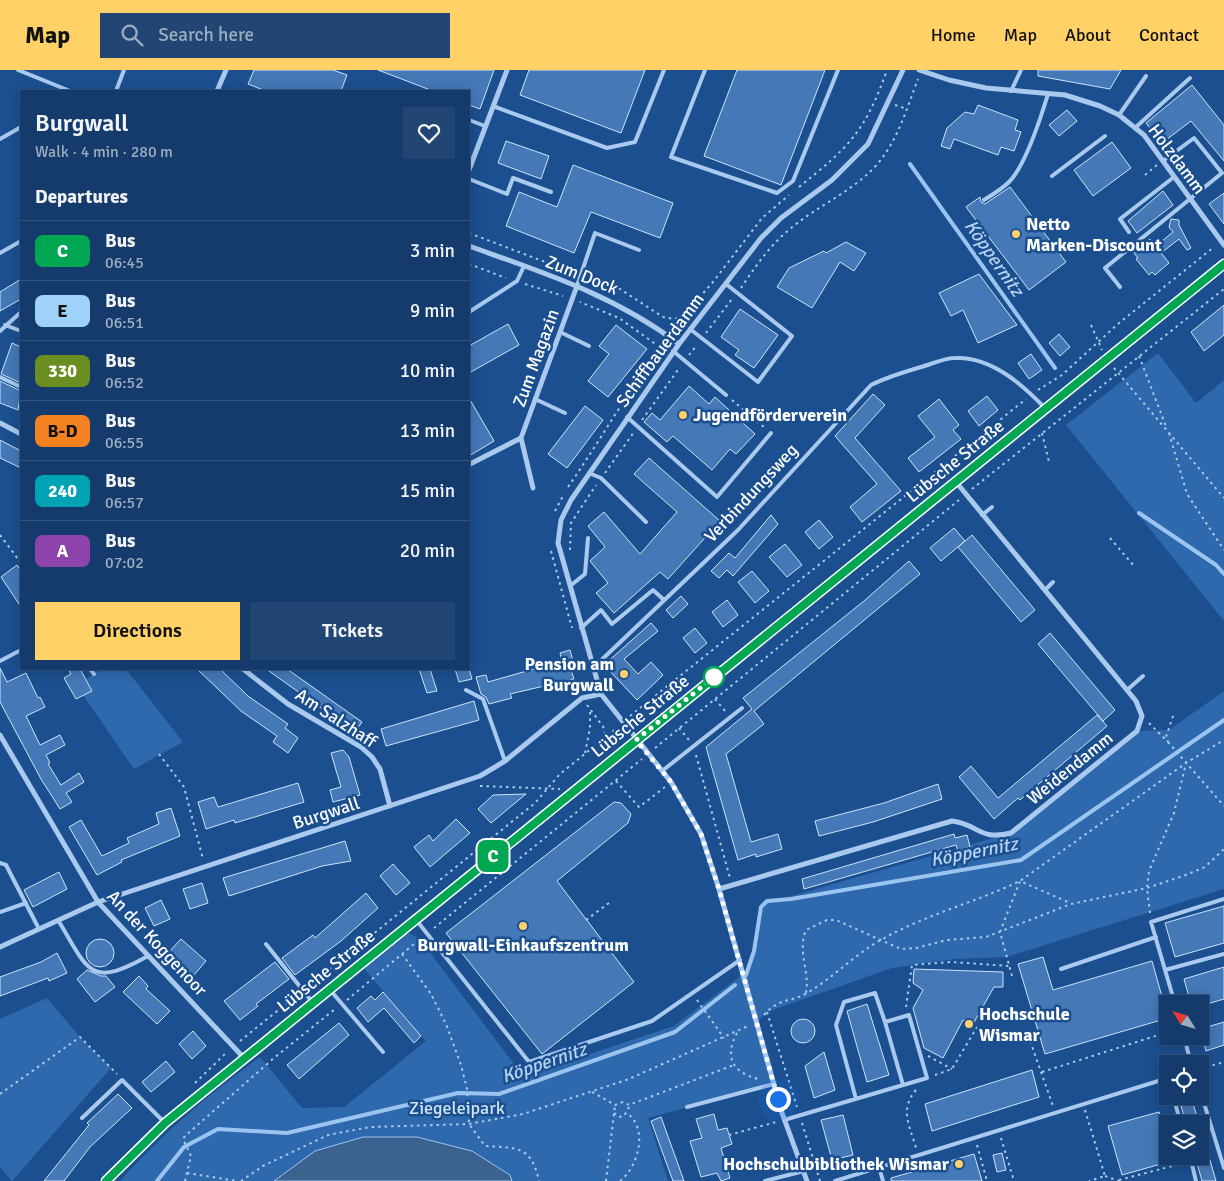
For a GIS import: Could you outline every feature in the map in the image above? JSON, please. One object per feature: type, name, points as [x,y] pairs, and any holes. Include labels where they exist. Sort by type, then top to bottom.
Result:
[{"type":"street","points":[[218,90],[226,70]]},
{"type":"street","points":[[470,167],[507,70]]},
{"type":"street","name":"Schiffbauerdamm","points":[[601,694],[558,543],[561,520],[571,500],[673,351],[761,238],[781,218],[832,180],[868,144],[903,70]]},
{"type":"street","name":"Holzdamm","points":[[920,70],[986,88],[1082,99],[1119,115],[1136,127],[1163,160],[1190,200],[1223,243]]},
{"type":"street","name":"Zum Dock","points":[[470,246],[609,299],[642,317],[679,344]]},
{"type":"street","name":"Lübsche Straße","points":[[106,1181],[165,1123],[244,1058],[1224,264]]},
{"type":"street","name":"Zum Magazin","points":[[521,438],[577,286]]},
{"type":"street","points":[[0,423],[20,433]]},
{"type":"street","points":[[470,464],[521,438],[533,488]]},
{"type":"street","points":[[956,481],[1136,701],[1142,716]]},
{"type":"street","name":"Am Salzhaff","points":[[244,670],[288,704],[362,747],[380,769],[390,806]]},
{"type":"street","points":[[601,694],[622,723],[671,782],[701,834],[740,960],[784,1120],[807,1181]]},
{"type":"street","name":"Burgwall","points":[[0,947],[98,902],[480,776],[505,761],[582,698],[601,694]]},
{"type":"street","name":"Weidendamm","points":[[719,889],[952,821],[960,822],[982,833],[996,837],[1011,832],[1137,731],[1142,716]]},
{"type":"street","name":"An der Koggenoor","points":[[0,735],[98,902],[244,1058]]},
{"type":"lane","points":[[18,70],[68,90]]},
{"type":"lane","points":[[116,90],[124,70]]},
{"type":"lane","points":[[493,106],[608,148],[635,142],[664,70]]},
{"type":"lane","points":[[705,70],[671,157],[777,193],[793,181],[838,70]]},
{"type":"lane","points":[[1011,91],[1021,70]]},
{"type":"lane","points":[[1119,115],[1146,76]]},
{"type":"lane","points":[[1136,127],[1190,78]]},
{"type":"lane","points":[[984,200],[1010,182],[1020,166],[1040,121],[1048,94]]},
{"type":"lane","points":[[470,120],[485,126]]},
{"type":"lane","points":[[0,139],[20,128]]},
{"type":"lane","points":[[1052,176],[1105,136]]},
{"type":"lane","points":[[1120,287],[1105,268],[1222,172],[1194,138],[1163,160]]},
{"type":"lane","points":[[1129,232],[1120,219],[1174,177]]},
{"type":"lane","points":[[470,179],[508,194],[513,178],[551,192]]},
{"type":"lane","points":[[577,286],[595,233],[639,250]]},
{"type":"lane","points":[[0,253],[20,242]]},
{"type":"lane","points":[[470,311],[517,282],[524,266]]},
{"type":"lane","points":[[690,329],[758,382],[792,336],[726,284]]},
{"type":"lane","points":[[0,331],[20,313]]},
{"type":"lane","points":[[5,325],[20,331]]},
{"type":"lane","points":[[560,332],[589,346]]},
{"type":"lane","points":[[673,351],[726,395]]},
{"type":"lane","name":"Verbindungsweg","points":[[593,668],[738,530],[871,385],[886,377],[953,358],[974,358],[986,362],[1032,394],[1045,408]]},
{"type":"lane","points":[[0,378],[20,387]]},
{"type":"lane","points":[[535,399],[565,413]]},
{"type":"lane","points":[[627,417],[717,497],[771,433]]},
{"type":"lane","points":[[589,473],[601,478],[646,522]]},
{"type":"lane","points":[[982,514],[992,507]]},
{"type":"lane","points":[[570,586],[585,574],[588,538]]},
{"type":"lane","points":[[1045,590],[1053,582]]},
{"type":"lane","points":[[581,628],[601,610],[612,624],[653,590],[664,600]]},
{"type":"lane","points":[[0,661],[20,651]]},
{"type":"lane","points":[[91,670],[94,674]]},
{"type":"lane","points":[[1127,690],[1143,676]]},
{"type":"lane","points":[[466,690],[483,699],[505,761]]},
{"type":"lane","points":[[662,771],[742,708]]},
{"type":"lane","points":[[0,863],[6,866],[40,929]]},
{"type":"lane","points":[[1172,995],[1151,922],[1224,899]]},
{"type":"lane","points":[[0,912],[26,903]]},
{"type":"lane","points":[[415,919],[529,1062],[652,1021],[740,960]]},
{"type":"lane","points":[[58,920],[83,962],[93,970],[107,974],[124,969],[148,956]]},
{"type":"lane","points":[[1061,969],[1156,937]]},
{"type":"lane","points":[[266,944],[313,1002]]},
{"type":"lane","points":[[1165,970],[1224,954]]},
{"type":"lane","points":[[330,989],[383,1052]]},
{"type":"lane","points":[[856,1099],[836,1024],[844,1002],[875,993],[903,1085]]},
{"type":"lane","points":[[784,1120],[927,1078],[909,1014],[884,1022]]},
{"type":"lane","points":[[82,1118],[122,1080],[165,1123]]},
{"type":"lane","points":[[835,1181],[1159,1081]]},
{"type":"lane","points":[[687,1107],[774,1084]]},
{"type":"lane","points":[[1205,1105],[1224,1168]]},
{"type":"lane","points":[[1193,1165],[1196,1181]]},
{"type":"lane","points":[[880,1167],[883,1181]]},
{"type":"lane","points":[[766,1181],[804,1171]]},
{"type":"path","points":[[470,233],[620,289],[663,317],[674,319],[682,316],[713,282],[762,218],[846,149],[865,122],[876,101],[887,70]]},
{"type":"path","points":[[570,551],[571,523],[685,361],[773,245],[790,228],[865,177],[878,162],[897,133],[920,70]]},
{"type":"path","points":[[1145,175],[1163,160]]},
{"type":"path","points":[[193,1085],[233,1046],[510,824],[550,788],[560,774],[622,723],[1032,394],[1062,375],[1098,343],[1223,243]]},
{"type":"path","points":[[470,264],[517,282],[572,299],[619,318],[662,348],[624,398],[608,426],[557,503],[555,512]]},
{"type":"path","points":[[539,1181],[536,1168],[528,1153],[518,1148],[485,1146],[469,1124],[468,1096],[457,1050],[430,994],[402,954],[966,494],[1224,289]]},
{"type":"path","points":[[1091,326],[1107,359],[1224,498]]},
{"type":"path","points":[[1139,356],[1168,432],[1187,494],[1224,550]]},
{"type":"path","points":[[726,395],[771,433]]},
{"type":"path","points":[[1042,433],[1049,462]]},
{"type":"path","points":[[0,535],[20,562]]},
{"type":"path","points":[[1110,538],[1134,566]]},
{"type":"path","points":[[550,547],[573,631]]},
{"type":"path","points":[[587,679],[587,684],[577,692],[604,728],[605,737]]},
{"type":"path","points":[[715,699],[730,717]]},
{"type":"path","points":[[585,754],[590,728],[590,709]]},
{"type":"path","points":[[1168,742],[1166,737],[1174,716],[1172,712]]},
{"type":"path","points":[[1142,716],[1168,742],[1224,806]]},
{"type":"path","points":[[680,728],[694,746],[732,885]]},
{"type":"path","points":[[241,1181],[263,1166],[328,1135],[370,1127],[469,1124],[523,1114],[629,1079],[738,1032],[757,1022],[770,1007],[783,1000],[806,993],[880,940],[938,912],[992,894],[1020,881],[1186,763],[1224,740]]},
{"type":"path","points":[[159,754],[184,787],[204,867]]},
{"type":"path","points":[[1151,922],[1147,888],[1153,861],[1174,813],[1186,763]]},
{"type":"path","points":[[616,781],[638,807],[671,782]]},
{"type":"path","points":[[474,786],[550,788],[573,791]]},
{"type":"path","points":[[806,993],[808,982],[802,957],[803,937],[806,930],[827,920],[836,920],[895,947],[909,949],[947,940],[986,937],[1071,904],[1147,888],[1205,867],[1224,849]]},
{"type":"path","points":[[1020,881],[1071,904]]},
{"type":"path","points":[[1012,976],[1000,932],[1020,881]]},
{"type":"path","points":[[586,920],[609,903]]},
{"type":"path","points":[[909,1014],[905,1004],[910,990],[912,965],[951,962],[1009,966]]},
{"type":"path","points":[[701,1006],[724,1038]]},
{"type":"path","points":[[767,1012],[820,1181]]},
{"type":"path","points":[[918,1156],[906,1115],[908,1100],[927,1078],[952,1069],[977,1028]]},
{"type":"path","points":[[738,1032],[730,1050],[734,1065],[746,1076],[774,1084]]},
{"type":"path","points":[[1028,1035],[1055,1113]]},
{"type":"path","points":[[1042,1072],[1159,1035]]},
{"type":"path","points":[[0,1094],[80,1037],[122,1080]]},
{"type":"path","points":[[919,1051],[952,1069]]},
{"type":"path","points":[[186,1181],[192,1156],[183,1140],[274,1058]]},
{"type":"path","points":[[1209,1066],[1224,1062]]},
{"type":"path","points":[[615,1106],[622,1102],[629,1105],[734,1065]]},
{"type":"path","points":[[592,1092],[615,1106]]},
{"type":"path","points":[[1083,1104],[1105,1176]]},
{"type":"path","points":[[614,1113],[619,1117],[627,1113],[629,1105]]},
{"type":"path","points":[[606,1181],[615,1106]]},
{"type":"path","points":[[620,1181],[632,1169],[638,1147],[636,1124],[627,1113]]},
{"type":"path","points":[[729,1135],[776,1122]]},
{"type":"path","points":[[999,1130],[1014,1181]]},
{"type":"path","points":[[974,1138],[987,1181]]},
{"type":"path","points":[[747,1167],[763,1164],[766,1181]]},
{"type":"path","points":[[1089,1181],[1105,1176],[1119,1181],[1169,1165]]},
{"type":"path","points":[[187,1173],[237,1181]]},
{"type":"green space","points":[[1158,353],[1196,403],[1224,380],[1224,621],[1066,425]]},
{"type":"green space","points":[[100,670],[127,670],[183,742],[134,769],[83,695],[92,691],[86,679]]},
{"type":"green space","name":"Ziegeleipark","points":[[1224,691],[1224,889],[1006,957],[955,959],[892,968],[767,1012],[757,1022],[774,1084],[648,1118],[668,1181],[120,1181],[153,1146],[187,1115],[260,1057],[302,1108],[344,1107],[426,1041],[360,964],[402,930],[420,939],[523,1076],[674,1026],[743,974],[754,956],[762,910],[767,903],[1011,833],[1137,731],[1169,730]]},
{"type":"green space","points":[[47,998],[80,1037],[111,1068],[12,1181],[0,1167],[0,1019]]},
{"type":"shaded area","points":[[363,1137],[417,1137],[472,1151],[510,1175],[512,1181],[274,1181],[315,1151]]},
{"type":"building","points":[[254,70],[333,70],[347,75],[341,90],[263,90],[248,84]]},
{"type":"building","points":[[378,70],[494,70],[480,109],[470,105],[470,90],[430,90]]},
{"type":"building","points":[[529,70],[645,70],[621,133],[520,95]]},
{"type":"building","points":[[737,70],[825,70],[781,185],[704,156]]},
{"type":"building","points":[[1038,70],[1121,70],[1110,89],[1038,76]]},
{"type":"building","points":[[1192,85],[1224,125],[1224,161],[1191,121],[1162,143],[1146,123]]},
{"type":"building","points":[[978,105],[1018,120],[1015,130],[1021,132],[1014,151],[1001,147],[998,155],[954,139],[950,149],[941,146],[947,128],[965,112],[974,114]]},
{"type":"building","points":[[1067,110],[1077,121],[1059,136],[1049,125]]},
{"type":"building","points":[[506,141],[549,156],[541,179],[498,163]]},
{"type":"building","points":[[1112,142],[1131,168],[1093,196],[1074,170]]},
{"type":"building","points":[[573,165],[673,203],[660,238],[591,212],[574,253],[506,226],[519,192],[557,207]]},
{"type":"building","name":"Netto Marken-Discount","points":[[1010,187],[1066,262],[1029,290],[966,207],[980,197],[981,202],[985,204]]},
{"type":"building","points":[[1163,191],[1173,205],[1137,233],[1128,221]]},
{"type":"building","points":[[1224,193],[1224,224],[1209,204]]},
{"type":"building","points":[[1171,219],[1179,220],[1179,225],[1191,248],[1187,250],[1179,239],[1161,253],[1169,263],[1155,275],[1152,272],[1149,275],[1136,259],[1138,258],[1134,253],[1150,239],[1156,246],[1173,232],[1169,227]]},
{"type":"building","points":[[846,242],[866,253],[854,271],[840,262],[812,308],[777,287],[789,268],[824,251],[826,253]]},
{"type":"building","points":[[979,274],[1017,325],[978,343],[963,310],[951,316],[939,293]]},
{"type":"building","points":[[20,280],[20,300],[0,311],[0,292]]},
{"type":"building","points":[[1224,305],[1224,335],[1204,351],[1191,332]]},
{"type":"building","points":[[740,309],[778,335],[754,368],[735,355],[739,350],[721,337]]},
{"type":"building","points":[[508,324],[519,345],[470,372],[470,345]]},
{"type":"building","points":[[616,325],[647,349],[608,397],[588,381],[609,354],[599,346]]},
{"type":"building","points":[[1059,334],[1070,347],[1060,356],[1049,343]]},
{"type":"building","points":[[12,343],[20,347],[20,383],[1,374]]},
{"type":"building","points":[[1031,354],[1042,370],[1029,379],[1018,363]]},
{"type":"building","points":[[0,381],[20,391],[18,410],[0,403]]},
{"type":"building","points":[[689,386],[709,404],[715,397],[755,434],[736,454],[730,449],[712,470],[673,436],[667,442],[644,422],[652,413],[660,420]]},
{"type":"building","points":[[873,394],[885,405],[855,438],[901,491],[862,522],[850,507],[877,484],[835,436]]},
{"type":"building","points":[[987,396],[998,410],[979,426],[968,411]]},
{"type":"building","points":[[939,399],[959,425],[953,430],[961,439],[919,472],[908,458],[935,437],[918,416]]},
{"type":"building","points":[[470,400],[494,441],[470,455]]},
{"type":"building","points":[[585,406],[603,420],[567,468],[548,454]]},
{"type":"building","points":[[0,440],[20,450],[20,468],[0,458]]},
{"type":"building","points":[[649,458],[720,521],[668,579],[660,572],[614,613],[596,593],[608,583],[590,561],[605,547],[588,526],[604,512],[640,554],[677,512],[634,474]]},
{"type":"building","points":[[771,515],[778,524],[733,576],[727,570],[719,578],[711,571],[729,553],[735,558]]},
{"type":"building","points":[[819,520],[833,537],[819,549],[805,532]]},
{"type":"building","points":[[954,528],[965,541],[941,561],[930,548]]},
{"type":"building","points":[[972,535],[1035,610],[1021,622],[958,547]]},
{"type":"building","points":[[785,544],[802,565],[787,577],[769,557]]},
{"type":"building","points":[[909,561],[920,574],[754,711],[764,724],[726,754],[751,842],[778,834],[782,849],[738,860],[706,747],[752,709],[743,698],[864,601]]},
{"type":"building","points":[[17,565],[20,570],[20,606],[1,577]]},
{"type":"building","points":[[752,571],[769,591],[755,603],[738,582]]},
{"type":"building","points":[[681,596],[688,604],[673,618],[666,610]]},
{"type":"building","points":[[727,600],[738,615],[723,627],[712,612]]},
{"type":"building","points":[[651,623],[658,631],[624,659],[638,674],[651,662],[663,675],[637,700],[604,665]]},
{"type":"building","points":[[695,628],[707,643],[695,653],[683,638]]},
{"type":"building","points":[[1050,633],[1115,710],[1103,721],[1038,644]]},
{"type":"building","points":[[570,650],[574,665],[570,666],[574,679],[510,694],[512,698],[489,704],[486,697],[481,694],[476,677],[486,675],[488,682],[562,661],[560,653]]},
{"type":"building","points":[[0,668],[7,682],[26,673],[38,698],[40,697],[45,707],[26,716],[40,745],[60,735],[65,745],[46,755],[50,763],[48,764],[61,785],[79,773],[84,782],[66,793],[72,802],[60,809],[41,779],[0,702]]},
{"type":"building","points":[[69,670],[81,670],[92,691],[76,699],[64,678],[71,674]]},
{"type":"building","points":[[198,670],[221,670],[248,696],[288,724],[285,728],[298,738],[288,753],[273,742],[277,736],[241,711]]},
{"type":"building","points":[[267,670],[288,670],[362,722],[355,732]]},
{"type":"building","points":[[419,670],[430,670],[437,691],[427,693]]},
{"type":"building","points":[[455,670],[469,670],[472,679],[459,682]]},
{"type":"building","points":[[474,701],[479,720],[386,746],[381,729]]},
{"type":"building","points":[[1097,715],[1107,726],[1020,800],[1018,798],[994,819],[959,777],[971,766],[998,798]]},
{"type":"building","points":[[343,750],[349,757],[360,795],[333,802],[330,790],[341,787],[331,753]]},
{"type":"building","points":[[298,783],[304,802],[235,823],[234,820],[206,829],[198,802],[214,797],[218,807]]},
{"type":"building","points":[[938,784],[942,799],[873,822],[819,836],[815,821],[884,803]]},
{"type":"building","points":[[526,794],[491,823],[478,809],[493,795]]},
{"type":"building","name":"Burgwall-Einkaufszentrum","points":[[614,802],[621,803],[631,814],[628,823],[557,881],[634,982],[542,1054],[446,933]]},
{"type":"building","points":[[171,808],[180,836],[121,860],[122,862],[97,875],[69,827],[81,820],[102,856],[129,843],[127,838],[159,824],[156,813]]},
{"type":"building","points":[[456,819],[470,833],[430,867],[414,847],[429,835],[433,841]]},
{"type":"building","points":[[954,834],[955,838],[967,835],[970,847],[958,851],[956,845],[804,889],[802,879]]},
{"type":"building","points":[[345,841],[351,861],[322,866],[229,896],[223,878]]},
{"type":"building","points":[[393,864],[410,883],[396,895],[380,876]]},
{"type":"building","points":[[59,872],[67,889],[33,907],[24,890]]},
{"type":"building","points":[[202,883],[208,903],[190,909],[183,889]]},
{"type":"building","points":[[366,893],[378,908],[341,941],[295,975],[282,958],[313,935],[315,938]]},
{"type":"building","points":[[161,900],[170,919],[154,926],[145,908]]},
{"type":"building","points":[[1224,906],[1224,943],[1175,957],[1165,923]]},
{"type":"building","points":[[100,939],[110,943],[114,953],[110,963],[100,967],[90,963],[86,953],[90,943]]},
{"type":"building","points":[[181,939],[206,961],[193,976],[168,953]]},
{"type":"building","points":[[57,953],[67,973],[49,981],[48,978],[0,996],[0,977],[41,962]]},
{"type":"building","points":[[1043,957],[1053,990],[1152,961],[1162,995],[1159,995],[1159,1021],[1045,1054],[1018,964]]},
{"type":"building","points":[[275,962],[289,979],[256,1004],[258,1006],[240,1020],[224,1001]]},
{"type":"building","points":[[1224,967],[1224,999],[1209,1003],[1209,995],[1188,995],[1184,979]]},
{"type":"building","points":[[914,969],[1003,972],[1003,987],[994,987],[972,1026],[963,1020],[943,1058],[924,1048],[913,1008],[923,990],[913,983]]},
{"type":"building","points":[[87,970],[101,976],[106,976],[115,987],[95,1002],[77,979]]},
{"type":"building","points":[[139,976],[148,986],[146,989],[170,1011],[157,1024],[123,992]]},
{"type":"building","points":[[383,992],[421,1036],[414,1043],[384,1008],[368,1022],[357,1008],[371,996],[375,1000]]},
{"type":"building","points":[[867,1004],[889,1075],[867,1082],[847,1011]]},
{"type":"building","points":[[803,1019],[812,1022],[815,1031],[812,1040],[803,1043],[794,1040],[791,1031],[794,1022]]},
{"type":"building","points":[[1224,1022],[1224,1045],[1206,1051],[1204,1045],[1209,1045],[1209,1026]]},
{"type":"building","points":[[339,1023],[349,1035],[299,1079],[287,1065]]},
{"type":"building","points":[[193,1031],[206,1046],[192,1059],[179,1044]]},
{"type":"building","points":[[824,1052],[835,1090],[814,1098],[805,1066]]},
{"type":"building","points":[[166,1061],[175,1072],[151,1092],[142,1082]]},
{"type":"building","points":[[1032,1070],[1039,1097],[932,1131],[925,1104]]},
{"type":"building","points":[[118,1094],[132,1108],[90,1147],[64,1181],[44,1181],[89,1125],[87,1123]]},
{"type":"building","points":[[1194,1105],[1196,1115],[1184,1115],[1181,1106]]},
{"type":"building","points":[[1159,1112],[1159,1165],[1122,1175],[1108,1126]]},
{"type":"building","points":[[714,1114],[718,1130],[727,1128],[732,1144],[721,1148],[730,1178],[721,1181],[717,1173],[701,1177],[690,1141],[702,1138],[696,1119]]},
{"type":"building","points":[[843,1115],[853,1155],[832,1160],[821,1120]]},
{"type":"building","points":[[661,1117],[684,1181],[673,1181],[651,1121]]},
{"type":"building","points":[[1002,1153],[1006,1170],[997,1172],[993,1155]]},
{"type":"building","name":"Hochschulbibliothek Wismar","points":[[974,1154],[982,1181],[891,1181],[891,1178]]},
{"type":"building","points":[[1209,1157],[1216,1181],[1202,1181],[1198,1165],[1209,1165]]},
{"type":"waterway","name":"Köppernitz","points":[[910,164],[1055,368]]},
{"type":"waterway","name":"Köppernitz","points":[[1139,513],[1216,565],[1224,574]]},
{"type":"waterway","name":"Köppernitz","points":[[746,975],[754,951],[761,907],[767,901],[791,899],[1021,860],[1224,720]]},
{"type":"waterway","name":"Köppernitz","points":[[157,1181],[184,1147],[218,1129],[287,1133],[458,1093],[499,1094],[675,1032],[735,985]]},
{"type":"bus line","name":"C","points":[[106,1181],[136,1149],[165,1123],[1224,264]]},
{"type":"place","name":"Netto Marken-Discount","points":[[1016,234]]},
{"type":"place","name":"Jugendförderverein","points":[[683,415]]},
{"type":"place","name":"Pension am Burgwall","points":[[624,674]]},
{"type":"place","name":"Burgwall-Einkaufszentrum","points":[[523,926]]},
{"type":"place","name":"Hochschule Wismar","points":[[969,1024]]},
{"type":"place","name":"Hochschulbibliothek Wismar","points":[[959,1164]]},
{"type":"route","points":[[714,677],[636,740],[671,782],[701,834],[719,889],[778,1099]]}]
